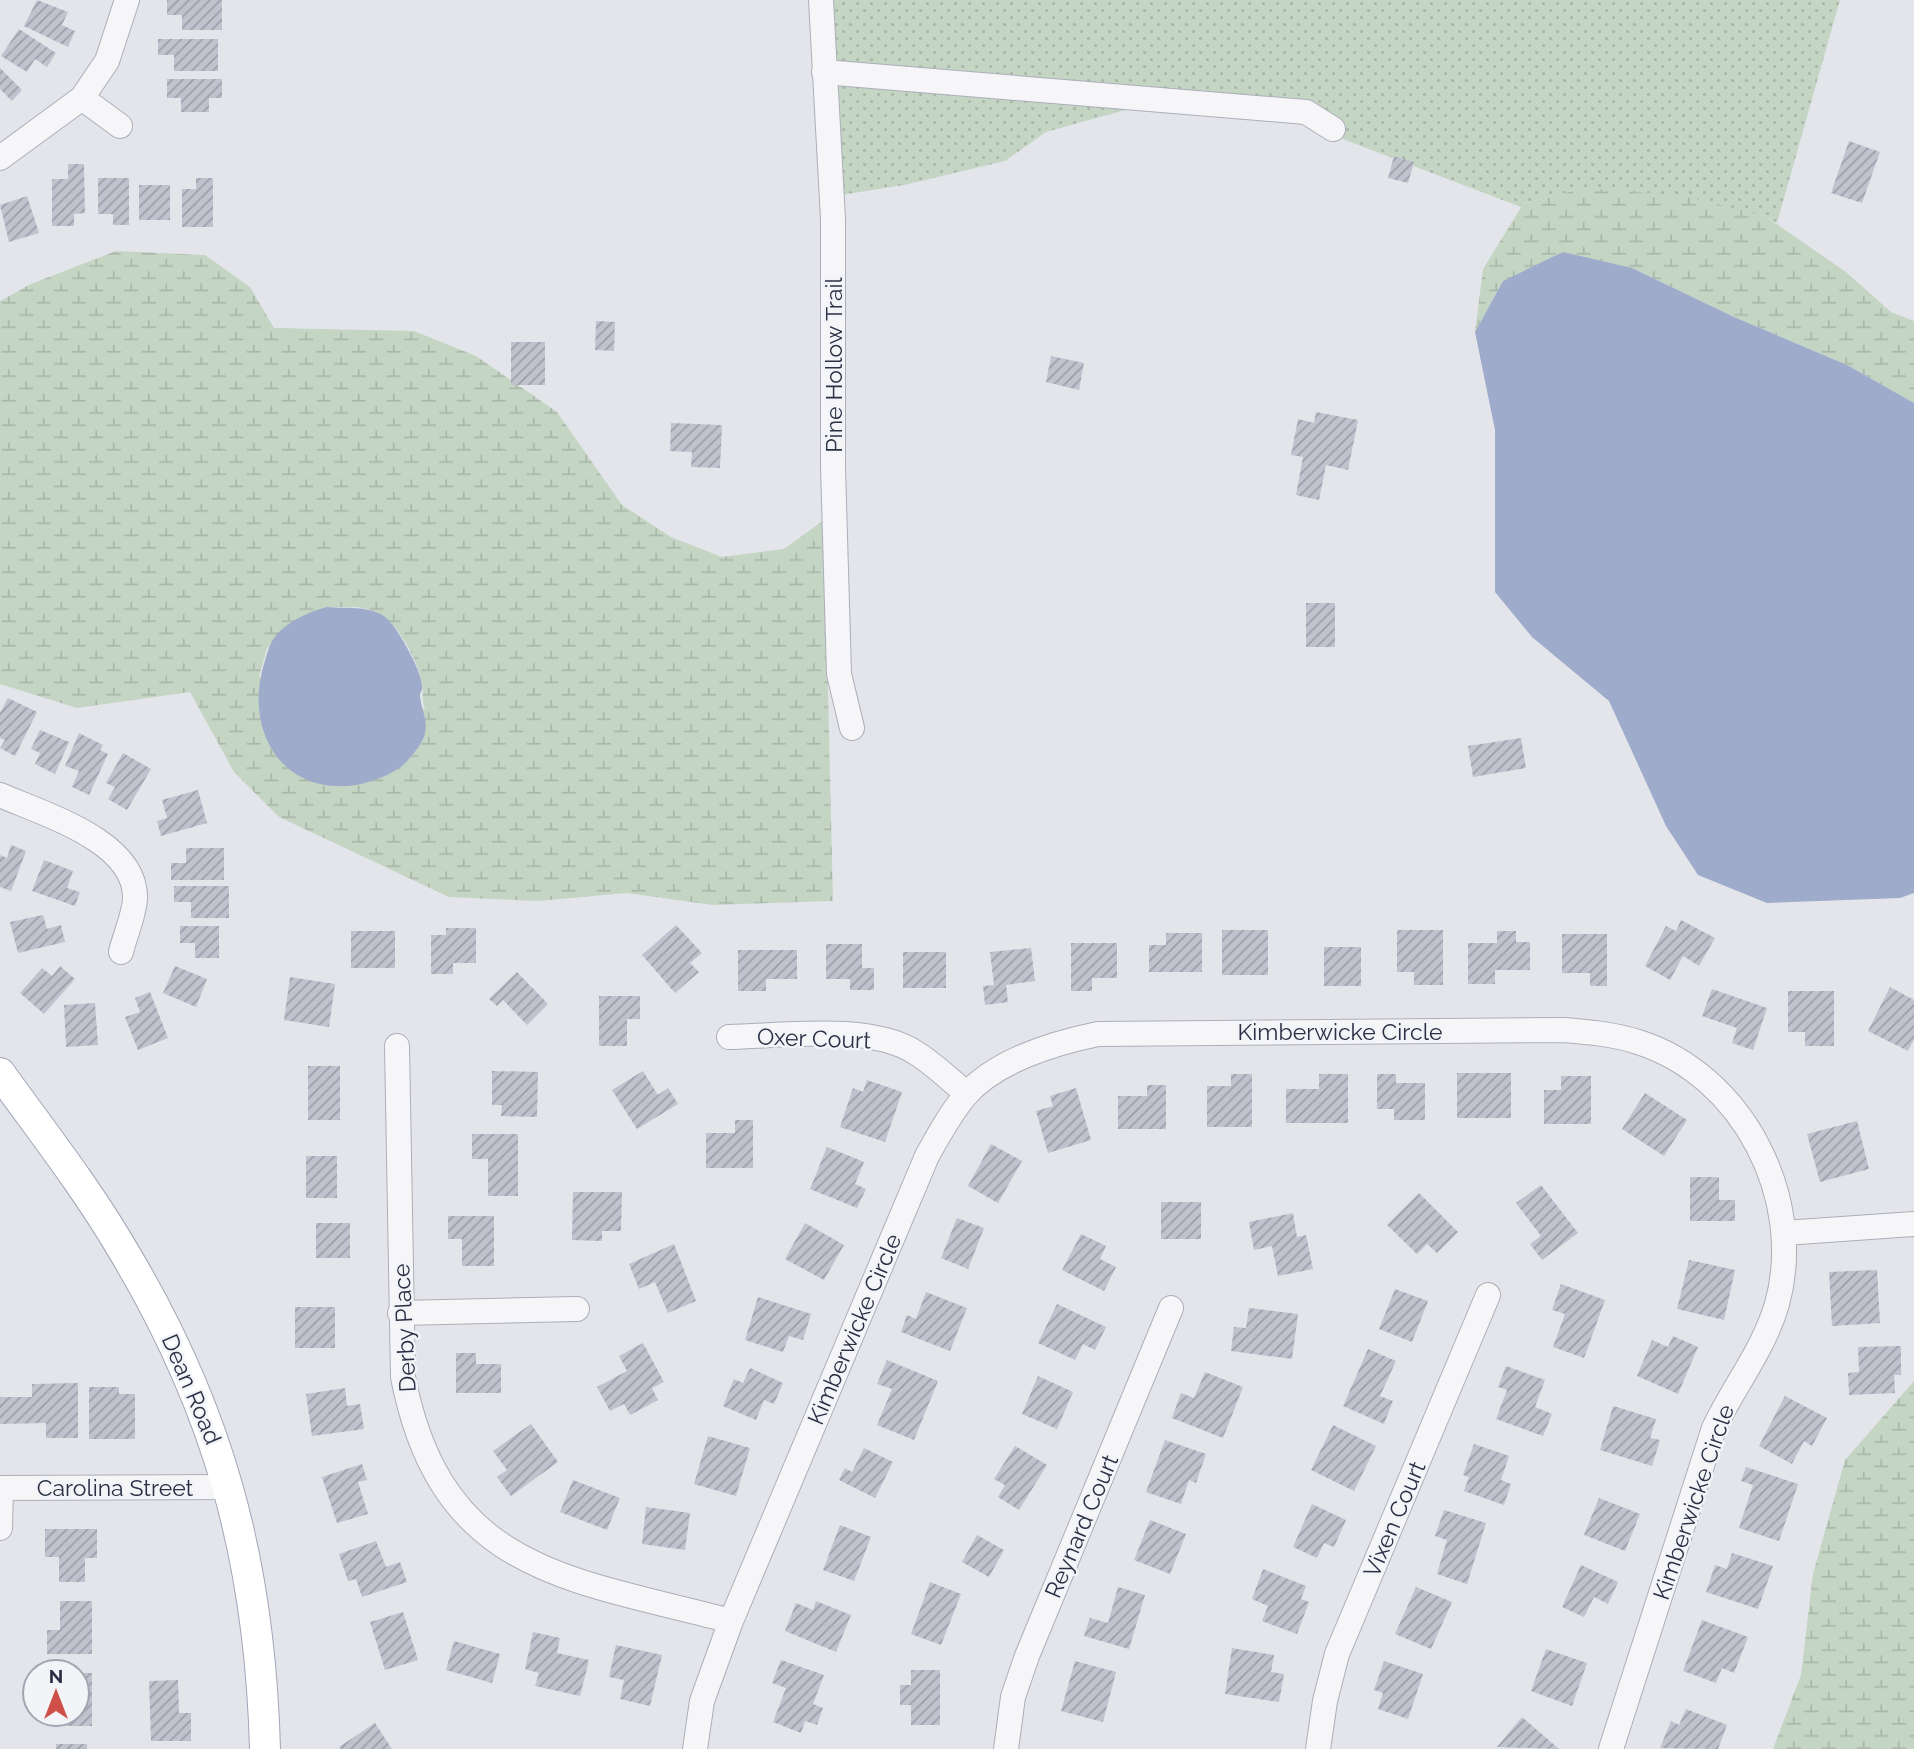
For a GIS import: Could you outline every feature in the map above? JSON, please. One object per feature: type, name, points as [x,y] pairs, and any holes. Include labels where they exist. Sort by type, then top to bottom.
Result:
[{"type":"main road","name":"Dean Road","points":[[0,1073],[78,1180],[121,1247],[183,1364],[230,1486],[246,1550],[255,1610],[265,1749]]},
{"type":"street","points":[[0,158],[82,98],[107,61],[127,0]]},
{"type":"street","name":"Pine Hollow Trail","points":[[821,0],[833,219],[833,467],[839,674],[852,728]]},
{"type":"street","points":[[824,72],[1306,112],[1333,129]]},
{"type":"street","points":[[82,98],[120,126]]},
{"type":"street","points":[[0,795],[98,838],[130,872],[135,899],[121,952]]},
{"type":"street","name":"Kimberwicke Circle","points":[[695,1749],[702,1702],[731,1620],[927,1156],[967,1094],[1031,1052],[1098,1034],[1596,1032],[1639,1042],[1676,1060],[1709,1084],[1738,1114],[1758,1144],[1772,1177],[1784,1233],[1777,1302],[1765,1339],[1730,1395],[1714,1428],[1611,1749]]},
{"type":"street","name":"Oxer Court","points":[[729,1037],[862,1035],[915,1052],[967,1094]]},
{"type":"street","name":"Derby Place","points":[[397,1046],[403,1377],[412,1421],[428,1461],[450,1495],[481,1532],[530,1563],[582,1582],[731,1620]]},
{"type":"street","points":[[1784,1233],[1914,1224]]},
{"type":"street","name":"Vixen Court","points":[[1318,1749],[1325,1700],[1337,1654],[1488,1295]]},
{"type":"street","name":"Reynard Court","points":[[1006,1749],[1013,1697],[1027,1656],[1171,1308]]},
{"type":"street","points":[[400,1312],[577,1309]]},
{"type":"street","name":"Carolina Street","points":[[0,1488],[230,1486]]},
{"type":"street","points":[[0,1488],[0,1528]]},
{"type":"green space","points":[[831,0],[1840,0],[1777,223],[1765,216],[1584,188],[1523,204],[1521,207],[1340,138],[1346,125],[1311,103],[832,62]]},
{"type":"green space","points":[[834,84],[1129,109],[1046,132],[1005,161],[904,185],[841,195]]},
{"type":"green space","points":[[1584,188],[1685,196],[1765,216],[1846,272],[1891,312],[1914,321],[1914,403],[1847,365],[1734,317],[1632,268],[1503,281],[1475,332],[1483,269],[1523,204]]},
{"type":"green space","points":[[116,251],[205,255],[250,287],[274,328],[414,331],[476,356],[557,412],[622,505],[671,537],[722,557],[784,549],[824,520],[833,901],[713,905],[627,893],[538,901],[449,897],[279,817],[234,772],[190,692],[77,708],[0,684],[0,301],[31,284]],"holes":[[[327,607],[366,608],[389,621],[410,651],[423,686],[425,709],[259,677],[267,648]]]},
{"type":"green space","points":[[1914,1381],[1914,1749],[1773,1749],[1801,1675],[1813,1574],[1845,1460]]},
{"type":"water","points":[[1563,252],[1632,268],[1734,317],[1847,365],[1914,403],[1914,893],[1900,898],[1767,903],[1698,875],[1666,826],[1609,701],[1532,637],[1495,592],[1495,430],[1475,332],[1503,281]]},
{"type":"water","points":[[327,607],[363,609],[384,616],[408,648],[421,679],[420,696],[426,728],[418,747],[398,769],[356,785],[330,786],[307,780],[289,769],[274,753],[259,712],[259,688],[264,664],[274,638],[296,619]]},
{"type":"building","points":[[37,0],[68,12],[62,25],[75,31],[68,47],[24,26]]},
{"type":"building","points":[[167,0],[222,0],[222,30],[182,30],[182,15],[167,15]]},
{"type":"building","points":[[19,29],[56,53],[47,67],[35,59],[27,72],[1,56]]},
{"type":"building","points":[[158,39],[218,39],[218,71],[174,71],[174,55],[158,55]]},
{"type":"building","points":[[0,68],[22,90],[12,101],[0,89]]},
{"type":"building","points":[[167,79],[222,79],[222,98],[209,98],[209,112],[181,112],[181,98],[167,98]]},
{"type":"building","points":[[1849,141],[1880,152],[1862,203],[1831,193]]},
{"type":"building","points":[[1394,156],[1414,162],[1408,183],[1388,178]]},
{"type":"building","points":[[68,164],[84,164],[85,213],[74,214],[74,226],[52,226],[52,179],[68,179]]},
{"type":"building","points":[[98,178],[129,178],[129,225],[113,225],[113,214],[98,214]]},
{"type":"building","points":[[196,178],[213,178],[213,227],[182,227],[182,189],[196,189]]},
{"type":"building","points":[[139,185],[170,185],[170,220],[139,220]]},
{"type":"building","points":[[27,196],[39,233],[9,242],[0,205]]},
{"type":"building","points":[[596,321],[615,322],[614,351],[595,350]]},
{"type":"building","points":[[511,342],[545,342],[545,385],[511,385]]},
{"type":"building","points":[[1051,356],[1084,363],[1079,390],[1046,382]]},
{"type":"building","points":[[1316,412],[1358,420],[1348,470],[1326,465],[1319,500],[1296,495],[1303,457],[1291,455],[1298,419],[1314,423]]},
{"type":"building","points":[[671,423],[722,425],[720,468],[691,467],[692,452],[670,451]]},
{"type":"building","points":[[1306,603],[1335,603],[1335,647],[1306,647]]},
{"type":"building","points":[[8,698],[37,712],[15,756],[0,748],[5,740],[0,738],[0,713]]},
{"type":"building","points":[[40,730],[69,742],[55,774],[35,764],[40,753],[31,749]]},
{"type":"building","points":[[79,733],[103,745],[100,750],[108,754],[89,795],[72,787],[79,771],[65,766]]},
{"type":"building","points":[[1521,738],[1526,768],[1473,777],[1468,746]]},
{"type":"building","points":[[123,753],[151,769],[127,810],[108,799],[115,787],[106,783]]},
{"type":"building","points":[[198,790],[207,823],[161,836],[157,821],[167,818],[162,800]]},
{"type":"building","points":[[11,845],[26,851],[11,891],[0,887],[0,855],[7,858]]},
{"type":"building","points":[[186,848],[224,848],[224,880],[171,880],[171,863],[186,863]]},
{"type":"building","points":[[44,860],[73,871],[67,888],[80,892],[75,906],[32,891]]},
{"type":"building","points":[[174,886],[229,886],[229,918],[191,918],[191,902],[174,902]]},
{"type":"building","points":[[43,915],[47,929],[61,925],[65,942],[18,953],[10,922]]},
{"type":"building","points":[[1681,920],[1715,938],[1699,966],[1683,956],[1670,980],[1645,966],[1666,926],[1676,931]]},
{"type":"building","points":[[676,925],[702,953],[690,963],[699,972],[675,993],[642,955]]},
{"type":"building","points":[[180,926],[219,926],[219,958],[195,958],[195,943],[180,943]]},
{"type":"building","points":[[446,928],[476,928],[476,963],[453,963],[453,974],[431,974],[431,935],[446,935]]},
{"type":"building","points":[[1222,930],[1268,930],[1268,975],[1222,975]]},
{"type":"building","points":[[1397,930],[1443,930],[1443,985],[1414,985],[1414,972],[1397,972]]},
{"type":"building","points":[[351,931],[395,931],[395,968],[351,968]]},
{"type":"building","points":[[1497,931],[1516,931],[1516,942],[1530,942],[1530,970],[1495,970],[1495,984],[1468,984],[1468,943],[1497,943]]},
{"type":"building","points":[[1166,933],[1202,933],[1202,972],[1149,972],[1149,945],[1166,945]]},
{"type":"building","points":[[1562,934],[1607,934],[1607,986],[1590,986],[1590,973],[1562,973]]},
{"type":"building","points":[[1071,943],[1117,943],[1117,978],[1092,978],[1092,991],[1071,991]]},
{"type":"building","points":[[826,944],[862,944],[862,968],[874,968],[874,990],[850,990],[850,979],[826,979]]},
{"type":"building","points":[[1324,947],[1361,947],[1361,986],[1324,986]]},
{"type":"building","points":[[1031,948],[1035,981],[1006,985],[1008,1002],[985,1005],[983,986],[994,985],[990,952]]},
{"type":"building","points":[[738,950],[797,950],[797,979],[766,979],[766,991],[738,991]]},
{"type":"building","points":[[903,952],[946,952],[946,988],[903,988]]},
{"type":"building","points":[[60,966],[75,979],[44,1014],[20,993],[42,968],[52,976]]},
{"type":"building","points":[[175,966],[207,979],[196,1007],[163,993]]},
{"type":"building","points":[[517,972],[548,1004],[527,1025],[503,1000],[497,1006],[489,999]]},
{"type":"building","points":[[290,977],[335,984],[329,1027],[284,1020]]},
{"type":"building","points":[[1890,987],[1914,1000],[1914,1039],[1908,1051],[1868,1031]]},
{"type":"building","points":[[1712,989],[1767,1008],[1753,1050],[1732,1043],[1737,1028],[1702,1016]]},
{"type":"building","points":[[1788,991],[1834,991],[1834,1046],[1805,1046],[1805,1032],[1788,1032]]},
{"type":"building","points":[[150,992],[168,1038],[138,1050],[125,1017],[140,1012],[135,998]]},
{"type":"building","points":[[599,996],[640,996],[640,1019],[627,1019],[627,1046],[599,1046]]},
{"type":"building","points":[[95,1003],[98,1045],[66,1047],[64,1005]]},
{"type":"building","points":[[308,1066],[340,1066],[340,1120],[308,1120]]},
{"type":"building","points":[[492,1071],[538,1072],[537,1117],[501,1116],[502,1105],[492,1105]]},
{"type":"building","points":[[643,1071],[658,1095],[668,1088],[678,1104],[637,1129],[612,1090]]},
{"type":"building","points":[[1457,1073],[1511,1073],[1511,1118],[1457,1118]]},
{"type":"building","points":[[1231,1074],[1252,1074],[1252,1127],[1207,1127],[1207,1086],[1231,1086]]},
{"type":"building","points":[[1319,1074],[1348,1074],[1348,1123],[1286,1123],[1286,1089],[1319,1089]]},
{"type":"building","points":[[1377,1074],[1396,1074],[1396,1083],[1425,1083],[1425,1120],[1394,1120],[1394,1109],[1377,1109]]},
{"type":"building","points":[[1561,1076],[1591,1076],[1591,1124],[1544,1124],[1544,1090],[1561,1090]]},
{"type":"building","points":[[867,1080],[902,1092],[885,1142],[840,1127],[853,1088],[863,1092]]},
{"type":"building","points":[[1147,1085],[1166,1085],[1166,1129],[1118,1129],[1118,1096],[1147,1096]]},
{"type":"building","points":[[1076,1088],[1091,1140],[1048,1153],[1036,1111],[1053,1106],[1050,1096]]},
{"type":"building","points":[[1645,1093],[1687,1120],[1664,1156],[1622,1129]]},
{"type":"building","points":[[735,1120],[753,1120],[753,1168],[706,1168],[706,1133],[735,1133]]},
{"type":"building","points":[[1857,1121],[1869,1169],[1820,1182],[1807,1134]]},
{"type":"building","points":[[472,1134],[518,1134],[518,1196],[488,1196],[488,1159],[472,1159]]},
{"type":"building","points":[[991,1144],[1022,1161],[998,1203],[968,1186]]},
{"type":"building","points":[[827,1147],[864,1162],[855,1184],[866,1189],[857,1208],[810,1189]]},
{"type":"building","points":[[306,1156],[337,1156],[337,1198],[306,1198]]},
{"type":"building","points":[[1690,1177],[1719,1177],[1719,1200],[1735,1200],[1735,1221],[1690,1221]]},
{"type":"building","points":[[1541,1185],[1578,1233],[1542,1260],[1530,1244],[1541,1236],[1516,1203]]},
{"type":"building","points":[[573,1192],[622,1192],[621,1231],[602,1231],[602,1241],[572,1240]]},
{"type":"building","points":[[1419,1193],[1458,1232],[1437,1253],[1427,1244],[1417,1254],[1387,1225]]},
{"type":"building","points":[[1161,1202],[1201,1202],[1201,1239],[1161,1239]]},
{"type":"building","points":[[1293,1213],[1297,1237],[1306,1235],[1313,1269],[1278,1276],[1272,1246],[1254,1250],[1249,1222]]},
{"type":"building","points":[[448,1216],[494,1216],[494,1266],[462,1266],[462,1239],[448,1239]]},
{"type":"building","points":[[957,1218],[984,1228],[968,1269],[941,1258]]},
{"type":"building","points":[[316,1223],[350,1223],[350,1258],[316,1258]]},
{"type":"building","points":[[805,1223],[844,1245],[824,1280],[785,1259]]},
{"type":"building","points":[[1081,1234],[1106,1246],[1100,1259],[1116,1267],[1104,1291],[1062,1270]]},
{"type":"building","points":[[674,1244],[696,1301],[668,1313],[655,1282],[639,1289],[629,1264]]},
{"type":"building","points":[[1689,1260],[1735,1270],[1724,1320],[1677,1309]]},
{"type":"building","points":[[1877,1270],[1880,1323],[1832,1326],[1829,1272]]},
{"type":"building","points":[[1561,1284],[1605,1300],[1584,1358],[1553,1347],[1565,1314],[1552,1310]]},
{"type":"building","points":[[1395,1289],[1428,1301],[1412,1342],[1379,1329]]},
{"type":"building","points":[[926,1292],[967,1308],[950,1351],[901,1332],[907,1315],[916,1319]]},
{"type":"building","points":[[758,1297],[811,1314],[803,1340],[789,1336],[783,1352],[745,1340]]},
{"type":"building","points":[[1057,1304],[1106,1327],[1095,1350],[1083,1344],[1075,1360],[1038,1343]]},
{"type":"building","points":[[295,1307],[335,1307],[335,1348],[295,1348]]},
{"type":"building","points":[[1249,1308],[1298,1314],[1292,1359],[1231,1351],[1234,1327],[1246,1328]]},
{"type":"building","points":[[1673,1336],[1698,1347],[1678,1394],[1637,1376],[1652,1340],[1668,1347]]},
{"type":"building","points":[[643,1343],[664,1382],[652,1388],[658,1400],[630,1415],[624,1404],[610,1411],[597,1387],[627,1371],[619,1356]]},
{"type":"building","points":[[1901,1346],[1901,1375],[1894,1375],[1895,1393],[1849,1395],[1848,1373],[1859,1372],[1858,1347]]},
{"type":"building","points":[[1368,1349],[1396,1361],[1380,1396],[1393,1401],[1384,1424],[1343,1406]]},
{"type":"building","points":[[456,1353],[476,1353],[476,1364],[501,1364],[501,1393],[456,1393]]},
{"type":"building","points":[[887,1360],[938,1381],[914,1440],[877,1425],[892,1389],[877,1384]]},
{"type":"building","points":[[1506,1366],[1545,1380],[1535,1407],[1552,1414],[1543,1436],[1496,1419],[1507,1390],[1498,1387]]},
{"type":"building","points":[[750,1368],[783,1383],[774,1404],[764,1400],[756,1420],[723,1406],[734,1379],[743,1383]]},
{"type":"building","points":[[1205,1372],[1243,1387],[1223,1438],[1172,1418],[1181,1393],[1194,1398]]},
{"type":"building","points":[[1038,1376],[1073,1392],[1057,1429],[1022,1414]]},
{"type":"building","points":[[78,1383],[78,1438],[46,1438],[46,1423],[0,1424],[0,1397],[32,1397],[32,1384]]},
{"type":"building","points":[[89,1387],[119,1387],[119,1394],[135,1394],[135,1439],[89,1439]]},
{"type":"building","points":[[345,1388],[347,1406],[360,1404],[364,1429],[312,1436],[306,1394]]},
{"type":"building","points":[[1785,1396],[1827,1418],[1812,1446],[1804,1441],[1792,1464],[1759,1446]]},
{"type":"building","points":[[1613,1406],[1656,1419],[1650,1438],[1660,1440],[1652,1466],[1600,1450]]},
{"type":"building","points":[[531,1424],[558,1462],[511,1496],[497,1477],[507,1470],[493,1451]]},
{"type":"building","points":[[1333,1425],[1376,1446],[1354,1491],[1311,1470]]},
{"type":"building","points":[[708,1436],[750,1448],[736,1496],[694,1484]]},
{"type":"building","points":[[1165,1440],[1206,1454],[1196,1483],[1189,1480],[1181,1504],[1146,1492]]},
{"type":"building","points":[[1474,1444],[1509,1456],[1501,1480],[1511,1484],[1504,1505],[1464,1491],[1469,1477],[1463,1475]]},
{"type":"building","points":[[1015,1446],[1047,1465],[1019,1510],[998,1497],[1005,1485],[994,1479]]},
{"type":"building","points":[[864,1448],[893,1462],[875,1498],[839,1480],[845,1468],[852,1472]]},
{"type":"building","points":[[362,1464],[367,1480],[358,1482],[368,1514],[337,1523],[322,1477]]},
{"type":"building","points":[[1746,1467],[1798,1484],[1779,1541],[1739,1528],[1753,1485],[1741,1481]]},
{"type":"building","points":[[573,1480],[620,1498],[607,1530],[560,1512]]},
{"type":"building","points":[[1599,1498],[1640,1514],[1625,1551],[1584,1535]]},
{"type":"building","points":[[1312,1504],[1346,1520],[1334,1547],[1324,1543],[1317,1558],[1293,1547]]},
{"type":"building","points":[[646,1507],[690,1513],[685,1550],[642,1544]]},
{"type":"building","points":[[1444,1510],[1486,1523],[1467,1584],[1437,1574],[1447,1540],[1435,1536]]},
{"type":"building","points":[[1150,1520],[1186,1534],[1170,1574],[1134,1560]]},
{"type":"building","points":[[840,1525],[871,1537],[854,1581],[823,1570]]},
{"type":"building","points":[[45,1529],[97,1529],[97,1558],[85,1558],[85,1582],[59,1582],[59,1557],[45,1557]]},
{"type":"building","points":[[977,1535],[1004,1550],[989,1577],[962,1562]]},
{"type":"building","points":[[376,1541],[386,1567],[400,1562],[407,1582],[362,1597],[356,1579],[348,1581],[339,1554]]},
{"type":"building","points":[[1732,1553],[1773,1566],[1758,1609],[1706,1592],[1715,1565],[1727,1569]]},
{"type":"building","points":[[1581,1565],[1618,1582],[1608,1604],[1594,1597],[1584,1617],[1562,1607]]},
{"type":"building","points":[[1263,1569],[1306,1586],[1301,1599],[1309,1602],[1297,1634],[1262,1621],[1268,1606],[1252,1599]]},
{"type":"building","points":[[930,1582],[961,1594],[941,1645],[911,1634]]},
{"type":"building","points":[[1118,1587],[1145,1595],[1129,1649],[1084,1636],[1090,1618],[1108,1623]]},
{"type":"building","points":[[1416,1587],[1452,1602],[1431,1649],[1395,1634]]},
{"type":"building","points":[[60,1601],[92,1601],[92,1654],[47,1654],[47,1630],[60,1630]]},
{"type":"building","points":[[816,1601],[851,1615],[836,1652],[785,1631],[796,1603],[813,1610]]},
{"type":"building","points":[[403,1612],[418,1660],[385,1670],[370,1622]]},
{"type":"building","points":[[1702,1620],[1748,1637],[1734,1673],[1722,1668],[1716,1683],[1683,1671]]},
{"type":"building","points":[[533,1632],[560,1638],[557,1653],[589,1660],[580,1696],[535,1686],[539,1673],[525,1669]]},
{"type":"building","points":[[454,1641],[500,1654],[492,1683],[446,1670]]},
{"type":"building","points":[[616,1645],[662,1655],[650,1706],[620,1699],[624,1680],[609,1677]]},
{"type":"building","points":[[1232,1648],[1274,1655],[1271,1672],[1284,1674],[1279,1702],[1225,1694]]},
{"type":"building","points":[[1546,1649],[1587,1663],[1572,1706],[1531,1691]]},
{"type":"building","points":[[781,1660],[824,1675],[813,1704],[823,1708],[817,1725],[805,1721],[801,1733],[773,1722],[786,1688],[772,1683]]},
{"type":"building","points":[[1075,1661],[1116,1672],[1103,1722],[1061,1711]]},
{"type":"building","points":[[1384,1661],[1423,1674],[1408,1719],[1378,1709],[1383,1693],[1374,1690]]},
{"type":"building","points":[[911,1670],[940,1670],[940,1725],[911,1725],[911,1705],[900,1705],[900,1685],[911,1685]]},
{"type":"building","points":[[91,1673],[92,1673],[91,1726]]},
{"type":"building","points":[[178,1680],[179,1713],[191,1713],[191,1741],[151,1741],[149,1681]]},
{"type":"building","points":[[1686,1709],[1727,1725],[1718,1749],[1660,1748],[1671,1721],[1679,1725]]},
{"type":"building","points":[[1522,1717],[1559,1749],[1497,1747]]},
{"type":"building","points":[[375,1723],[392,1749],[339,1747]]},
{"type":"building","points":[[56,1744],[87,1744],[87,1749],[56,1749]]}]
